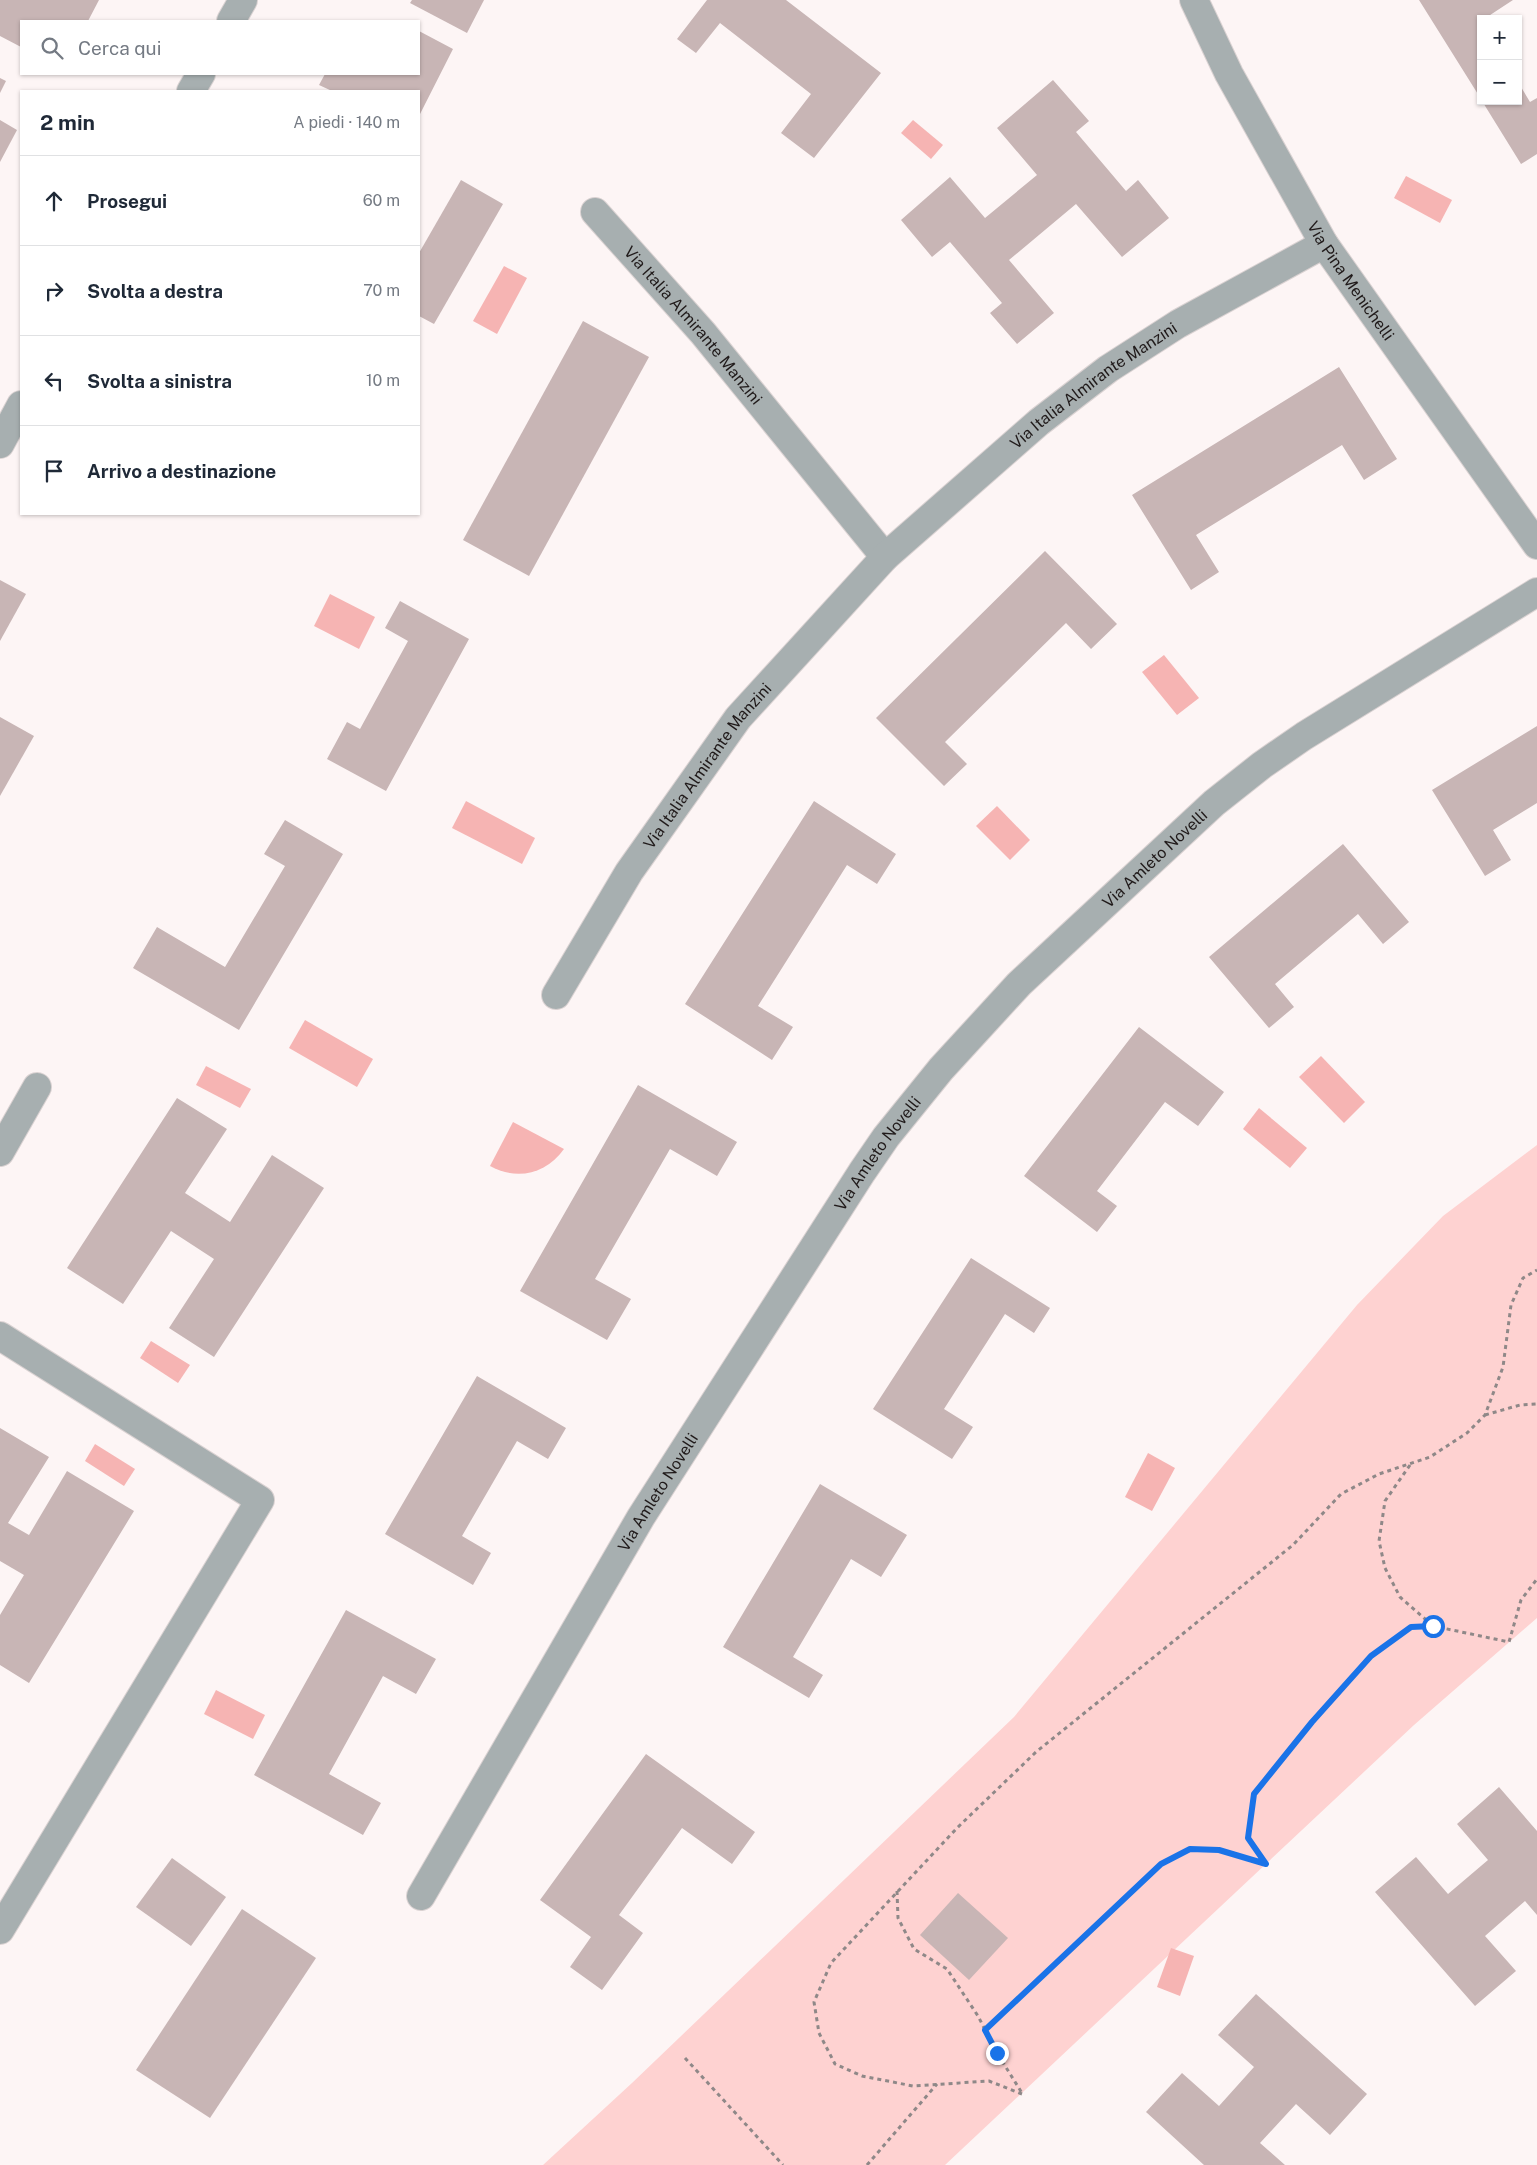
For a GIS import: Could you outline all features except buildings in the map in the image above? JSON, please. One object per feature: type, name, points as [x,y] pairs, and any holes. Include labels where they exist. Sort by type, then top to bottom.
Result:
[{"type":"street","points":[[232,20],[243,0]]},
{"type":"street","name":"Via Pina Menichelli","points":[[1194,0],[1229,74],[1324,244],[1537,545]]},
{"type":"street","points":[[192,90],[200,75]]},
{"type":"street","name":"Via Italia Almirante Manzini","points":[[595,212],[703,333],[886,556]]},
{"type":"street","name":"Via Italia Almirante Manzini","points":[[556,995],[629,872],[738,718],[886,556],[1039,422],[1108,369],[1178,324],[1324,244]]},
{"type":"street","points":[[0,444],[20,407]]},
{"type":"street","name":"Via Amleto Novelli","points":[[421,1896],[641,1517],[862,1172],[886,1137],[941,1069],[1019,984],[1189,826],[1239,783],[1304,736],[1537,592]]},
{"type":"street","points":[[0,1152],[37,1087]]},
{"type":"street","points":[[0,1336],[260,1500],[0,1930]]},
{"type":"path","points":[[897,1891],[898,1918],[914,1949],[947,1969],[1022,2094],[989,2081],[913,2086],[862,2076],[835,2064],[819,2034],[814,2002],[831,1963],[897,1891],[957,1828],[1036,1752],[1293,1545],[1341,1494],[1379,1474],[1438,1452],[1467,1433],[1484,1415],[1502,1367],[1511,1305],[1523,1278],[1537,1270]]},
{"type":"path","points":[[1484,1415],[1520,1405],[1537,1404]]},
{"type":"path","points":[[1410,1464],[1385,1501],[1379,1540],[1385,1568],[1400,1597],[1433,1626]]},
{"type":"path","points":[[985,2030],[1161,1864],[1190,1849],[1219,1850],[1266,1864],[1248,1838],[1254,1794],[1312,1722],[1371,1656],[1411,1627],[1433,1626],[1509,1642],[1522,1600],[1537,1579]]},
{"type":"path","points":[[685,2058],[783,2165]]},
{"type":"path","points":[[867,2165],[937,2084]]},
{"type":"shaded area","points":[[913,120],[943,145],[931,159],[901,133]]},
{"type":"shaded area","points":[[1406,176],[1452,200],[1440,223],[1394,198]]},
{"type":"shaded area","points":[[504,266],[527,278],[497,334],[473,321]]},
{"type":"shaded area","points":[[330,594],[375,617],[359,649],[314,626]]},
{"type":"shaded area","points":[[1164,655],[1199,698],[1177,715],[1142,672]]},
{"type":"shaded area","points":[[466,801],[535,838],[522,864],[452,828]]},
{"type":"shaded area","points":[[997,806],[1030,840],[1010,860],[976,826]]},
{"type":"shaded area","points":[[305,1020],[373,1059],[357,1087],[289,1048]]},
{"type":"shaded area","points":[[1321,1056],[1365,1102],[1344,1123],[1299,1077]]},
{"type":"shaded area","points":[[206,1066],[251,1089],[240,1108],[196,1085]]},
{"type":"shaded area","points":[[1259,1108],[1307,1148],[1290,1168],[1243,1129]]},
{"type":"shaded area","points":[[513,1122],[564,1149],[549,1164],[530,1172],[521,1174],[510,1173],[490,1166]]},
{"type":"shaded area","points":[[1537,1145],[1537,1618],[1414,1725],[945,2165],[543,2165],[632,2083],[1014,1717],[1357,1305],[1443,1216]]},
{"type":"shaded area","points":[[151,1341],[190,1365],[178,1383],[140,1358]]},
{"type":"shaded area","points":[[95,1444],[135,1469],[124,1486],[85,1461]]},
{"type":"shaded area","points":[[1148,1453],[1175,1468],[1152,1511],[1125,1497]]},
{"type":"shaded area","points":[[216,1690],[265,1715],[253,1739],[204,1714]]},
{"type":"shaded area","points":[[1171,1948],[1194,1956],[1180,1996],[1157,1987]]},
{"type":"route","points":[[997,2053],[985,2030],[1161,1864],[1190,1849],[1219,1850],[1266,1864],[1248,1838],[1254,1794],[1312,1722],[1371,1656],[1411,1627],[1433,1626]]}]
